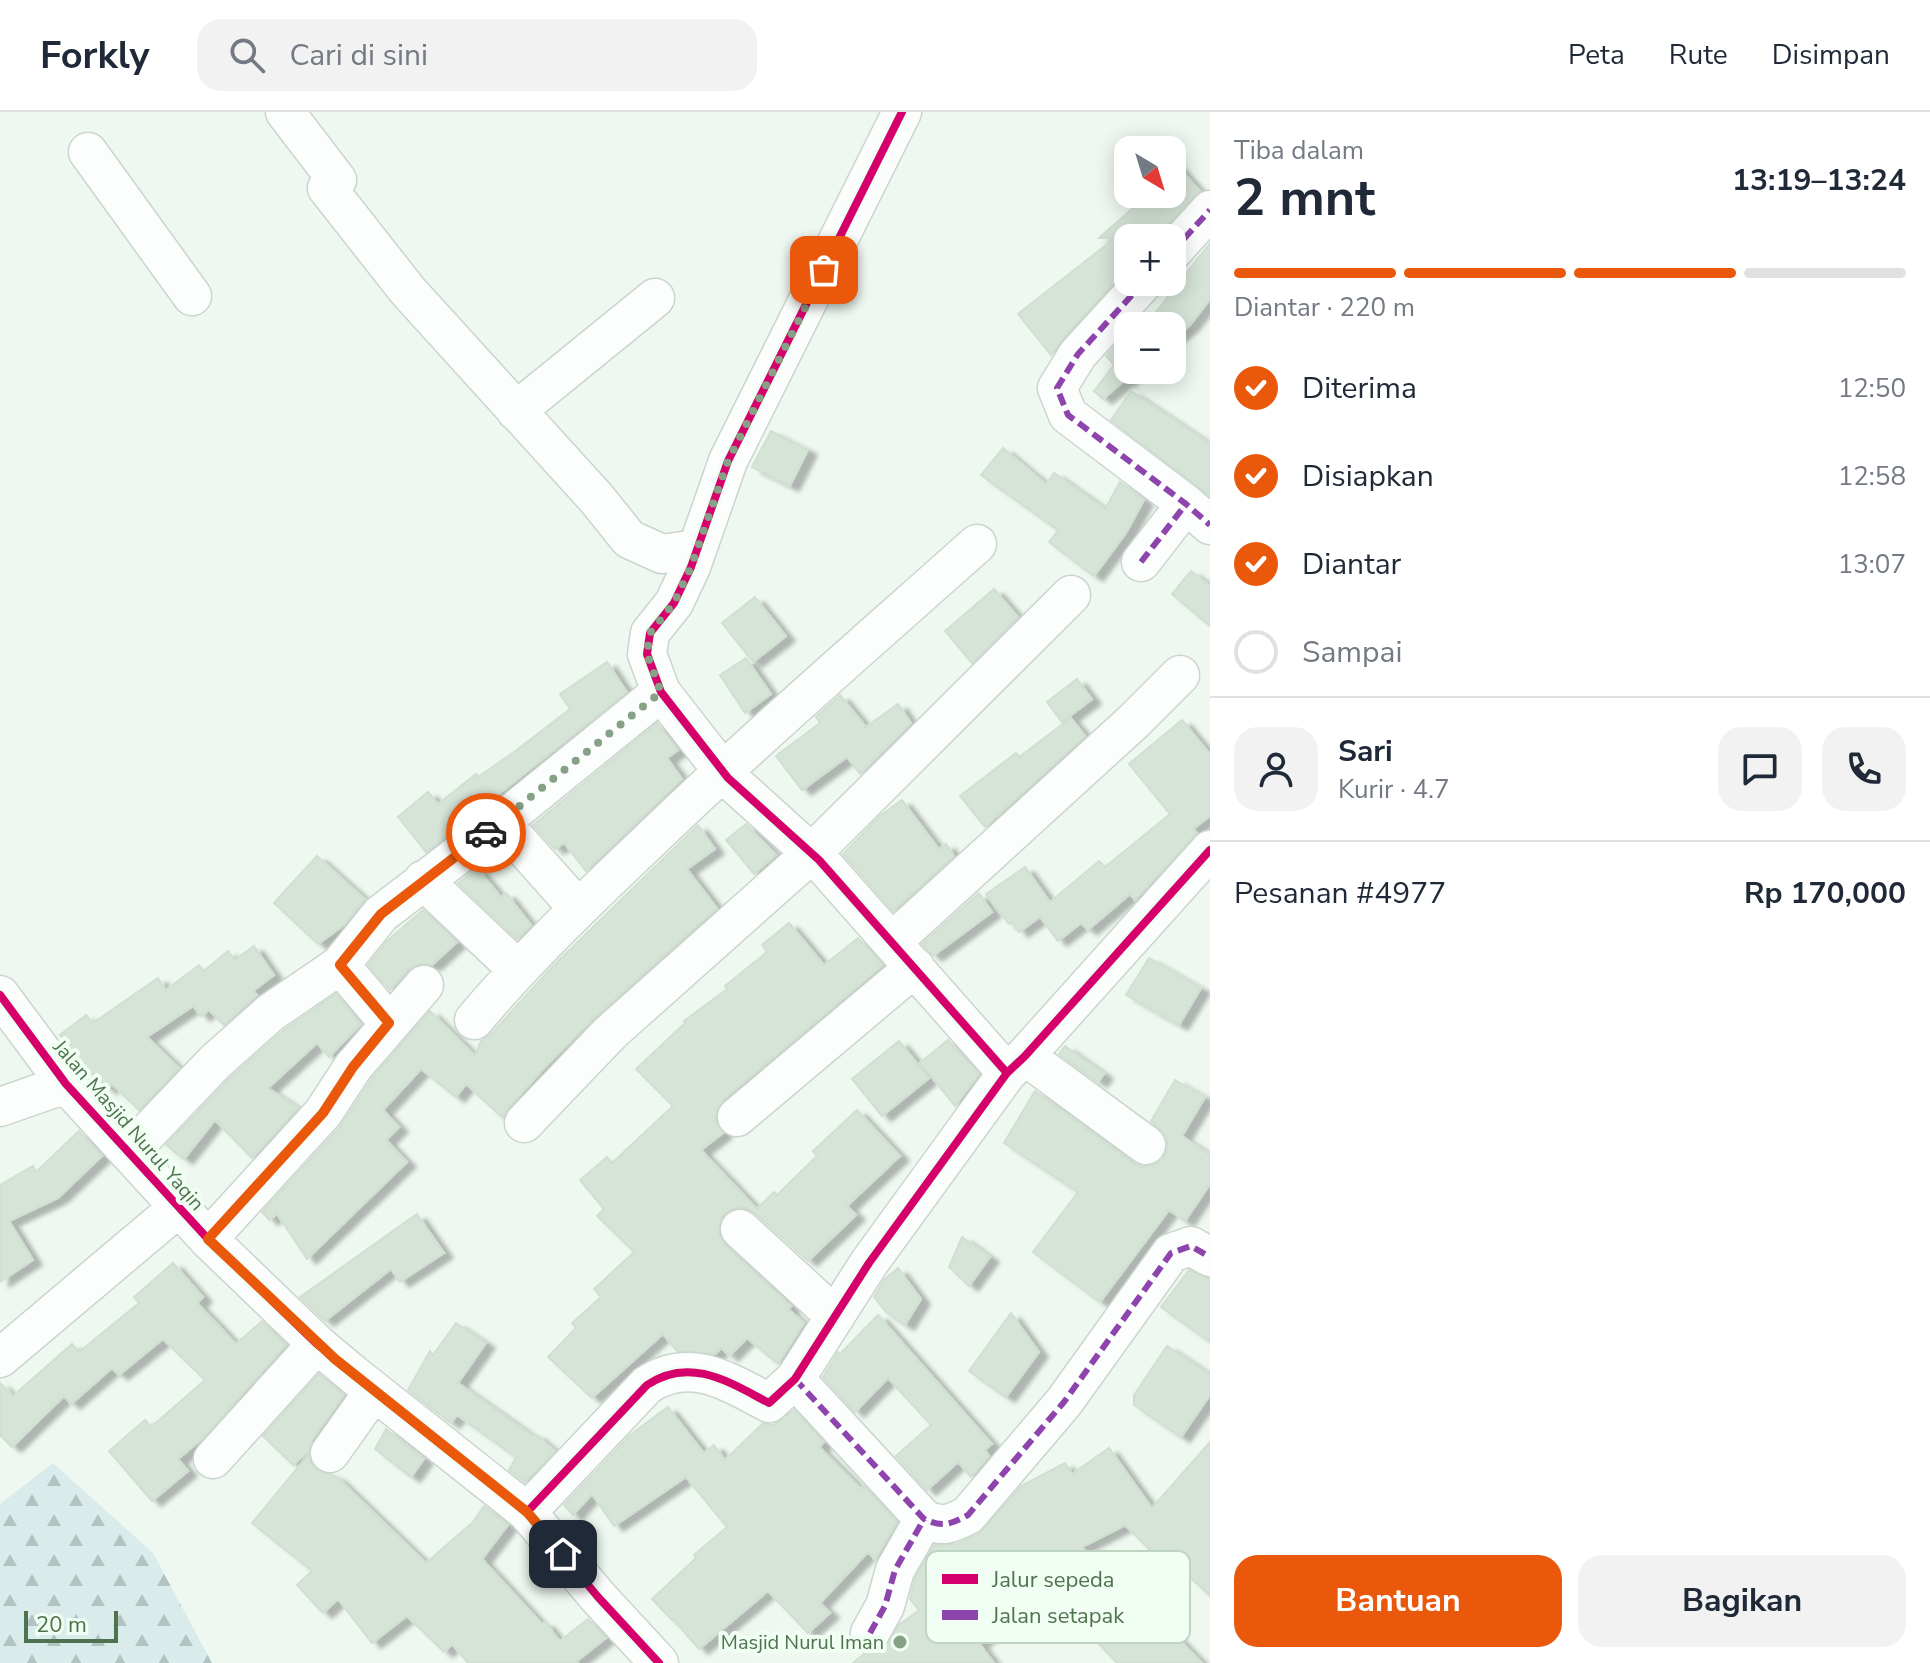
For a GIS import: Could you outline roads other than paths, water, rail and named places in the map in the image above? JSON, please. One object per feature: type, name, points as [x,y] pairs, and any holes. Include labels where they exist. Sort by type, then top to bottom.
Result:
[{"type":"street","points":[[285,112],[408,291],[629,539],[662,554],[697,549]]},
{"type":"street","points":[[902,112],[728,461],[697,549],[674,603],[650,633],[647,654],[661,692],[723,770],[812,853],[904,954],[1016,1064],[1146,1145]]},
{"type":"street","points":[[88,152],[192,296]]},
{"type":"street","points":[[1186,237],[1210,210]]},
{"type":"street","points":[[1131,296],[1078,354],[1057,388],[1068,415],[1198,515],[1141,562]]},
{"type":"street","points":[[516,411],[655,298]]},
{"type":"street","points":[[474,1020],[517,969],[577,907],[723,770],[977,544]]},
{"type":"street","points":[[524,1123],[610,1033],[812,853],[1071,595]]},
{"type":"street","points":[[737,1117],[904,954],[1180,675]]},
{"type":"street","points":[[129,1152],[215,1062],[270,1013],[340,965],[381,914],[501,822],[661,692]]},
{"type":"street","points":[[501,822],[577,907]]},
{"type":"street","points":[[527,1512],[647,1385],[663,1374],[695,1372],[721,1377],[769,1403],[795,1379],[869,1263],[1016,1064],[1210,850]]},
{"type":"street","points":[[423,880],[517,969]]},
{"type":"street","points":[[340,965],[389,1023]]},
{"type":"street","points":[[208,1239],[323,1113],[353,1067],[424,985]]},
{"type":"street","name":"Jalan Masjid Nurul Yaqin","points":[[0,995],[66,1084],[208,1239],[317,1344],[527,1512],[598,1597],[659,1663]]},
{"type":"street","points":[[0,1107],[66,1084]]},
{"type":"street","points":[[0,1358],[179,1207]]},
{"type":"street","points":[[740,1229],[835,1316]]},
{"type":"street","points":[[795,1379],[924,1519],[937,1526],[950,1525],[968,1515],[1064,1402],[1171,1253],[1191,1246],[1210,1257]]},
{"type":"street","points":[[213,1459],[317,1344]]},
{"type":"street","points":[[330,1453],[374,1391]]},
{"type":"street","points":[[870,1633],[885,1606],[895,1570],[924,1519]]},
{"type":"place","name":"Masjid Nurul Iman","points":[[900,1642]]}]
